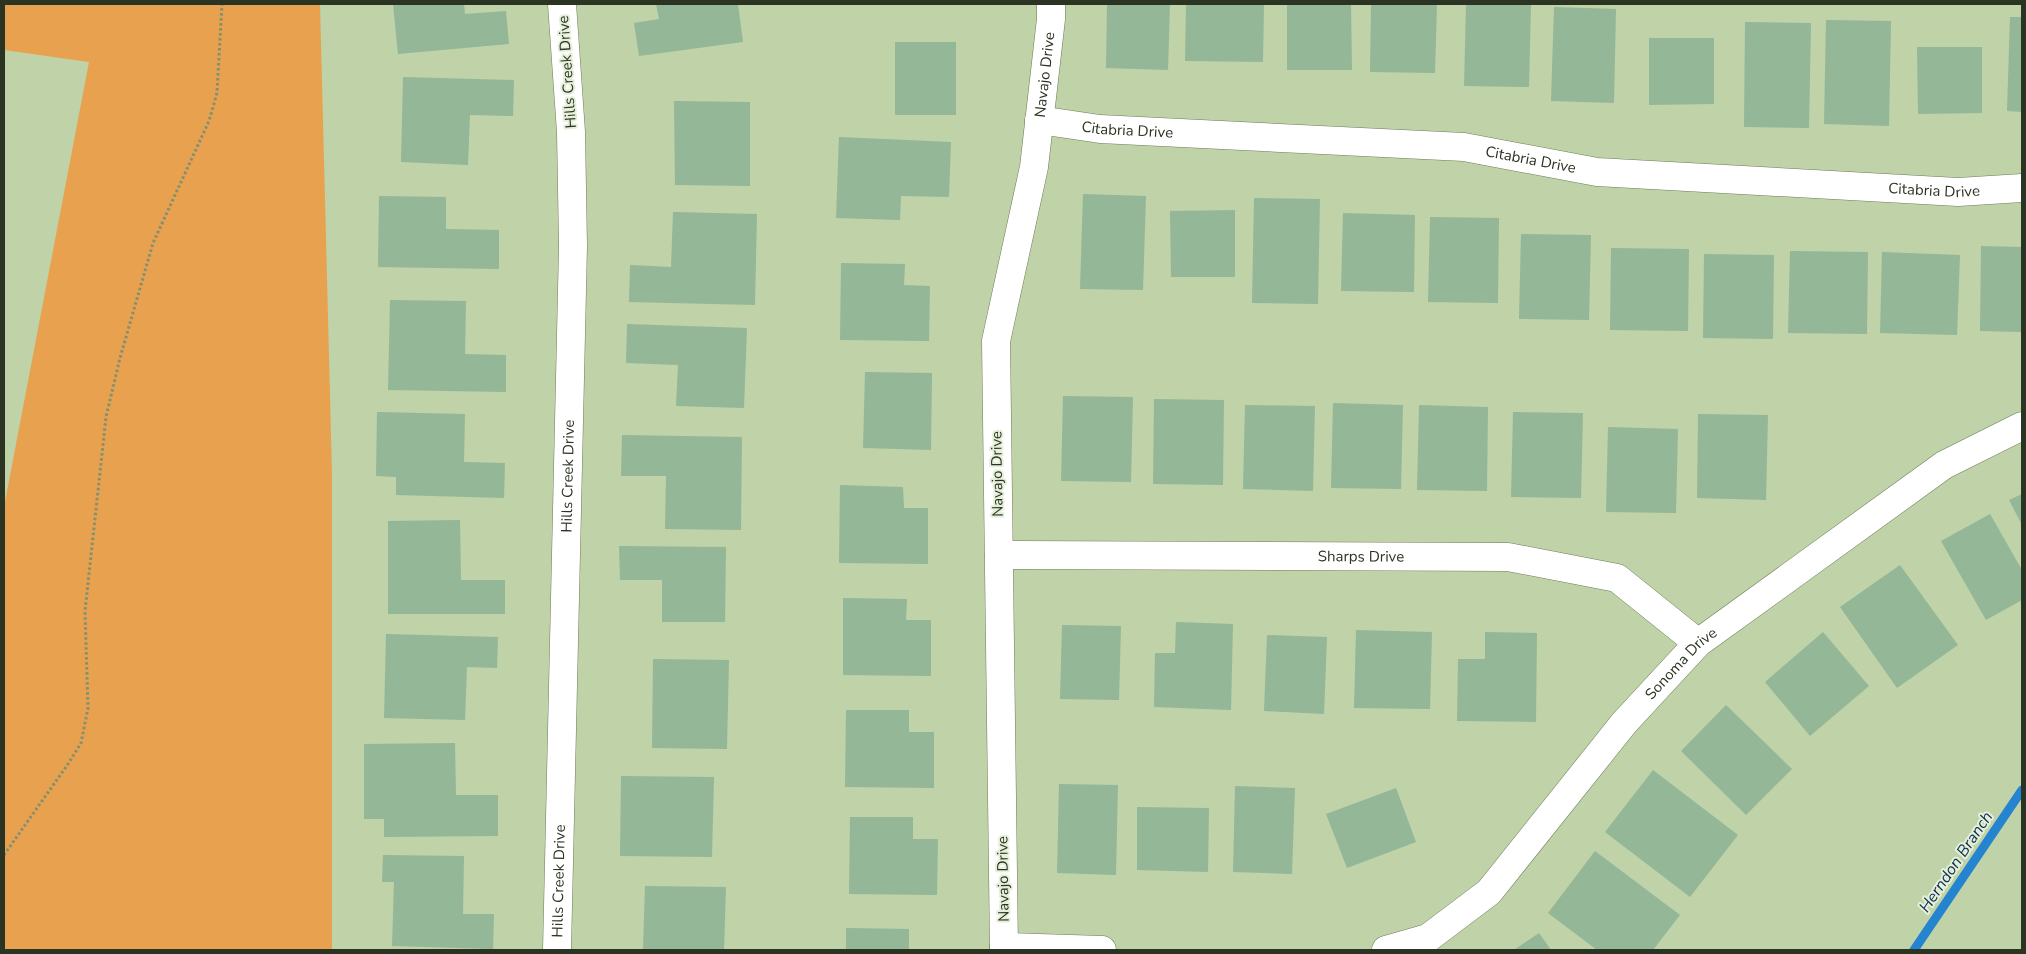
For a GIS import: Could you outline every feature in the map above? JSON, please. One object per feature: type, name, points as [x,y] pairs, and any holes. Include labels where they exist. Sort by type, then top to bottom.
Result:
[{"type":"street","name":"Hills Creek Drive","points":[[557,950],[574,246],[571,132],[562,4]]},
{"type":"street","name":"Navajo Drive","points":[[1004,948],[996,341],[1034,167],[1052,19],[1051,4]]},
{"type":"street","name":"Citabria Drive","points":[[1040,120],[1100,129],[1464,147],[1596,172],[1958,192],[2022,188]]},
{"type":"street","name":"Sonoma Drive","points":[[1386,950],[1428,938],[1489,892],[1624,723],[1698,643],[1944,465],[2022,426]]},
{"type":"street","name":"Sharps Drive","points":[[999,555],[1508,557],[1617,578],[1698,643]]},
{"type":"street","points":[[1004,948],[1102,950]]},
{"type":"path","points":[[4,855],[81,743],[88,708],[86,611],[106,417],[120,358],[153,243],[209,121],[217,93],[222,4]]},
{"type":"shaded area","points":[[4,4],[320,4],[332,474],[332,950],[4,950],[4,507],[89,62],[4,50]]},
{"type":"building","points":[[393,4],[464,4],[465,14],[506,11],[509,44],[398,54]]},
{"type":"building","points":[[656,4],[738,4],[743,42],[639,56],[634,23],[659,19]]},
{"type":"building","points":[[1107,4],[1170,4],[1168,70],[1106,68]]},
{"type":"building","points":[[1186,4],[1264,4],[1263,62],[1185,61]]},
{"type":"building","points":[[1287,4],[1351,4],[1352,70],[1287,70]]},
{"type":"building","points":[[1371,4],[1437,4],[1435,73],[1370,72]]},
{"type":"building","points":[[1466,4],[1531,4],[1529,87],[1464,86]]},
{"type":"building","points":[[1554,7],[1616,9],[1614,103],[1551,101]]},
{"type":"building","points":[[2010,17],[2022,17],[2022,112],[2007,111]]},
{"type":"building","points":[[1826,20],[1891,21],[1889,126],[1824,124]]},
{"type":"building","points":[[1745,22],[1811,23],[1809,128],[1744,127]]},
{"type":"building","points":[[1649,38],[1714,38],[1714,104],[1649,105]]},
{"type":"building","points":[[895,42],[956,42],[956,115],[895,115]]},
{"type":"building","points":[[1917,47],[1982,47],[1982,113],[1918,114]]},
{"type":"building","points":[[403,77],[514,80],[513,116],[470,115],[468,165],[401,162]]},
{"type":"building","points":[[674,101],[750,102],[750,186],[675,185]]},
{"type":"building","points":[[839,137],[951,142],[949,197],[901,196],[900,220],[836,218]]},
{"type":"building","points":[[1083,194],[1146,196],[1143,290],[1080,289]]},
{"type":"building","points":[[379,196],[446,197],[446,229],[499,230],[499,269],[378,267]]},
{"type":"building","points":[[1254,198],[1320,199],[1318,304],[1252,303]]},
{"type":"building","points":[[1235,210],[1235,277],[1171,277],[1170,211]]},
{"type":"building","points":[[673,212],[757,214],[755,305],[629,302],[630,265],[671,267]]},
{"type":"building","points":[[1343,213],[1415,215],[1414,292],[1341,291]]},
{"type":"building","points":[[1430,217],[1499,218],[1498,303],[1428,302]]},
{"type":"building","points":[[1521,234],[1591,235],[1589,320],[1519,319]]},
{"type":"building","points":[[1981,246],[2022,247],[2022,332],[1980,331]]},
{"type":"building","points":[[1611,248],[1689,249],[1688,331],[1610,330]]},
{"type":"building","points":[[1790,251],[1868,252],[1867,334],[1788,333]]},
{"type":"building","points":[[1882,252],[1960,255],[1957,335],[1880,333]]},
{"type":"building","points":[[1704,254],[1774,255],[1773,339],[1703,338]]},
{"type":"building","points":[[841,263],[905,264],[904,285],[930,286],[929,341],[840,340]]},
{"type":"building","points":[[390,300],[466,301],[465,354],[506,355],[506,392],[388,390]]},
{"type":"building","points":[[627,324],[747,328],[744,408],[676,406],[678,365],[626,363]]},
{"type":"building","points":[[865,372],[932,373],[931,450],[863,448]]},
{"type":"building","points":[[1063,396],[1133,397],[1131,482],[1061,481]]},
{"type":"building","points":[[1154,399],[1224,400],[1223,485],[1153,484]]},
{"type":"building","points":[[1333,403],[1403,405],[1401,489],[1331,488]]},
{"type":"building","points":[[1245,405],[1315,406],[1313,491],[1243,489]]},
{"type":"building","points":[[1419,405],[1488,407],[1487,491],[1417,490]]},
{"type":"building","points":[[377,412],[465,414],[464,462],[505,463],[504,498],[396,495],[396,477],[376,476]]},
{"type":"building","points":[[1513,412],[1583,413],[1581,498],[1511,497]]},
{"type":"building","points":[[1698,414],[1768,415],[1766,500],[1697,498]]},
{"type":"building","points":[[1608,427],[1678,429],[1676,513],[1606,512]]},
{"type":"building","points":[[622,435],[742,437],[741,530],[665,529],[666,476],[621,476]]},
{"type":"building","points":[[840,485],[903,487],[904,508],[928,508],[928,564],[839,563]]},
{"type":"building","points":[[2022,494],[2022,525],[2009,500]]},
{"type":"building","points":[[1990,514],[2022,570],[2022,600],[1986,620],[1941,541]]},
{"type":"building","points":[[460,520],[461,580],[505,580],[505,614],[388,614],[388,521]]},
{"type":"building","points":[[619,546],[726,547],[725,622],[662,622],[662,580],[620,580]]},
{"type":"building","points":[[1900,565],[1958,645],[1897,688],[1840,607]]},
{"type":"building","points":[[843,598],[907,599],[906,620],[931,620],[931,676],[843,675]]},
{"type":"building","points":[[1176,622],[1233,624],[1231,710],[1154,707],[1155,653],[1175,653]]},
{"type":"building","points":[[1062,625],[1121,626],[1119,700],[1060,699]]},
{"type":"building","points":[[1356,630],[1432,632],[1430,709],[1354,708]]},
{"type":"building","points":[[1485,632],[1537,633],[1536,722],[1457,721],[1458,659],[1485,659]]},
{"type":"building","points":[[1823,632],[1869,686],[1810,736],[1765,682]]},
{"type":"building","points":[[386,634],[498,637],[497,668],[467,667],[465,720],[384,718]]},
{"type":"building","points":[[1267,635],[1327,637],[1324,714],[1264,711]]},
{"type":"building","points":[[653,659],[729,660],[727,749],[652,748]]},
{"type":"building","points":[[1726,705],[1792,769],[1746,815],[1681,751]]},
{"type":"building","points":[[846,710],[909,710],[909,732],[934,732],[934,788],[845,787]]},
{"type":"building","points":[[455,743],[456,795],[498,795],[498,836],[384,837],[384,819],[364,819],[364,744]]},
{"type":"building","points":[[1653,770],[1738,835],[1690,897],[1605,832]]},
{"type":"building","points":[[621,776],[714,777],[712,857],[620,856]]},
{"type":"building","points":[[1059,784],[1118,785],[1116,875],[1057,873]]},
{"type":"building","points":[[1235,786],[1295,788],[1292,874],[1233,872]]},
{"type":"building","points":[[1396,788],[1416,842],[1347,868],[1326,814]]},
{"type":"building","points":[[1137,807],[1209,808],[1208,872],[1137,870]]},
{"type":"building","points":[[850,817],[913,817],[913,839],[938,839],[937,895],[849,894]]},
{"type":"building","points":[[1595,851],[1680,915],[1653,950],[1597,950],[1548,913]]},
{"type":"building","points":[[383,855],[464,856],[463,914],[494,914],[493,949],[392,946],[394,882],[382,882]]},
{"type":"building","points":[[645,886],[726,887],[724,950],[643,950]]},
{"type":"building","points":[[846,928],[909,929],[909,950],[846,950]]},
{"type":"building","points":[[1539,933],[1551,950],[1514,950]]},
{"type":"waterway","name":"Herndon Branch","points":[[1914,950],[2022,790]]}]
